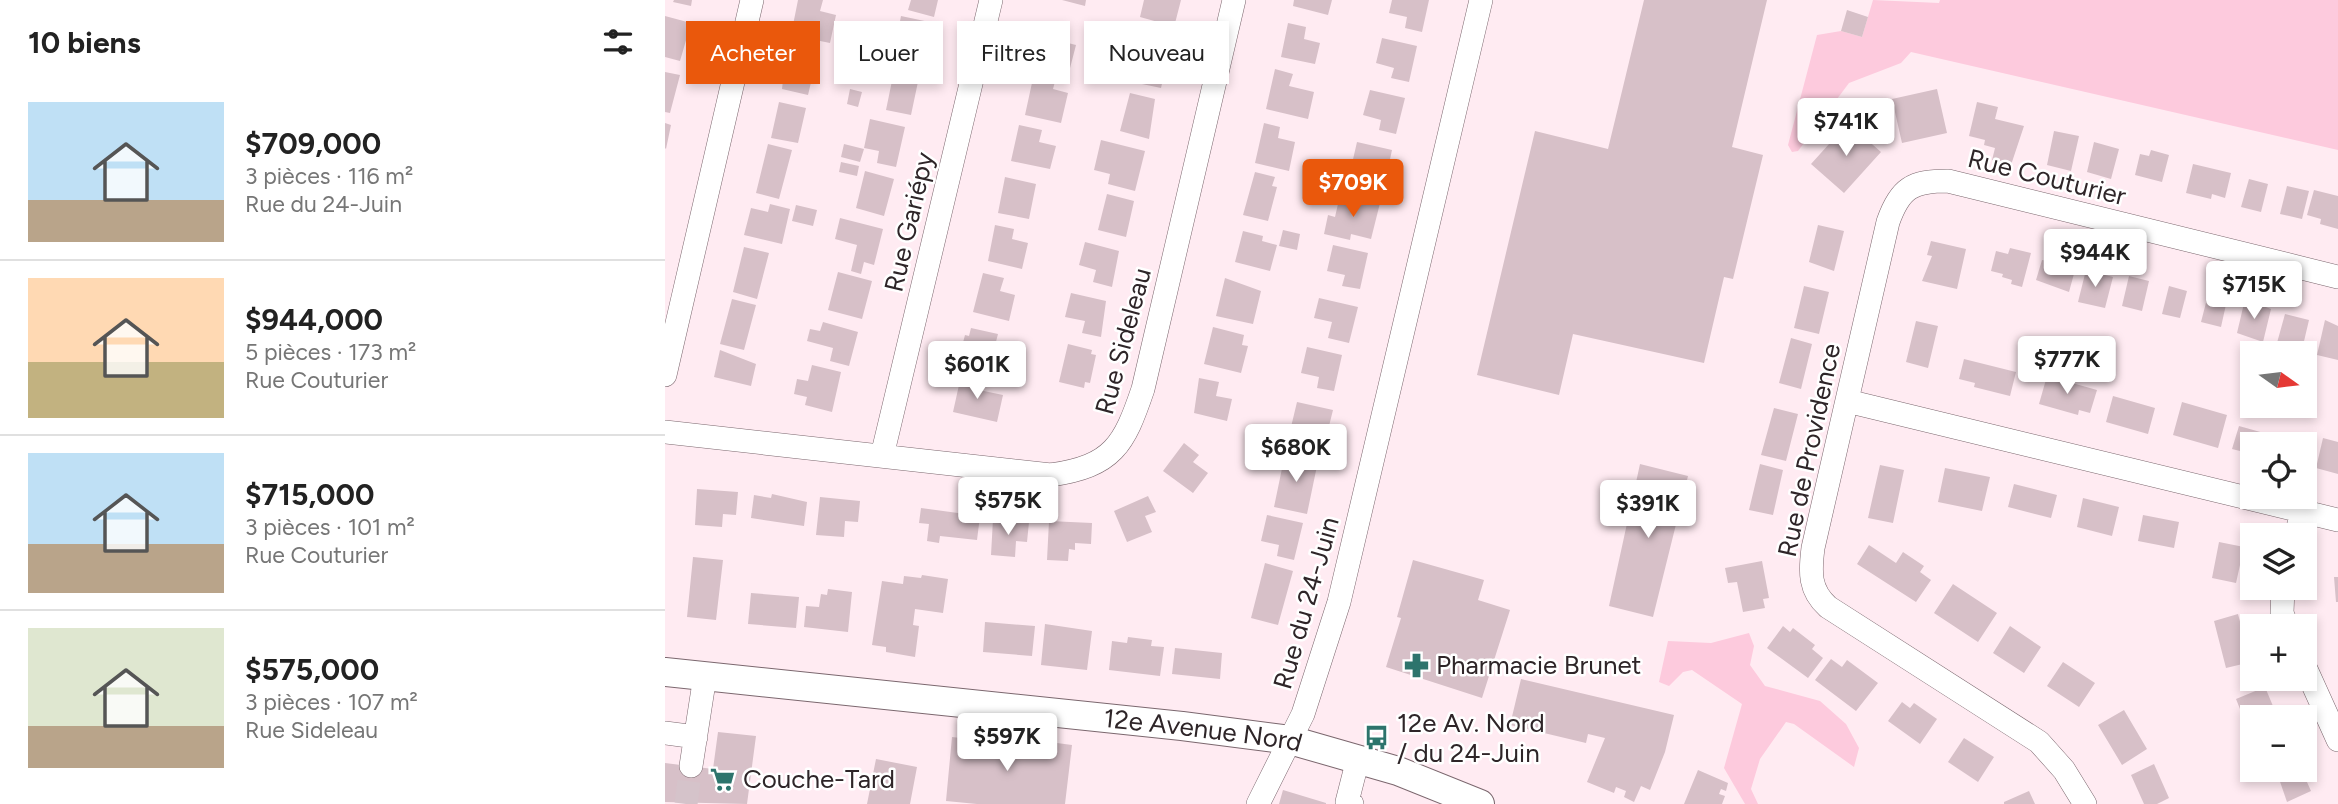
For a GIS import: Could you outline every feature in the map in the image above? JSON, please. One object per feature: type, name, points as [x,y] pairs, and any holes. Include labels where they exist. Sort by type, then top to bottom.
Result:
[{"type":"main road","name":"12e Avenue Nord","points":[[665,671],[1290,740],[1358,759],[1480,804]]},
{"type":"street","points":[[665,375],[752,0]]},
{"type":"street","name":"Rue Gariépy","points":[[882,456],[991,0]]},
{"type":"street","name":"Rue Sideleau","points":[[665,432],[1051,475],[1096,465],[1114,451],[1128,431],[1143,389],[1234,0]]},
{"type":"street","name":"Rue du 24-Juin","points":[[1258,804],[1314,685],[1339,602],[1481,0]]},
{"type":"street","name":"Rue Couturier","points":[[1907,189],[1925,181],[1948,181],[2338,277]]},
{"type":"street","name":"Rue de Providence","points":[[1907,189],[1895,202],[1888,222],[1813,548],[1811,581],[1816,596],[2039,742],[2064,770],[2085,804]]},
{"type":"street","points":[[1847,401],[2338,520]]},
{"type":"street","points":[[2299,523],[2302,511]]},
{"type":"street","points":[[691,766],[705,676]]},
{"type":"street","points":[[2316,691],[2338,740]]},
{"type":"street","points":[[665,733],[696,737]]},
{"type":"street","points":[[1352,804],[1347,802],[1358,759]]},
{"type":"shaded area","points":[[1873,0],[1939,3],[1940,0],[2338,0],[2338,150],[1911,52],[1901,63],[1849,83],[1798,151],[1792,152],[1788,145],[1817,35],[1841,31],[1862,37]]},
{"type":"shaded area","points":[[1749,633],[1754,646],[1750,665],[1765,686],[1820,701],[1846,724],[1859,748],[1854,767],[1794,724],[1786,722],[1760,759],[1751,789],[1758,804],[1745,804],[1724,768],[1742,704],[1692,670],[1683,672],[1669,686],[1659,682],[1668,641],[1711,643]]},
{"type":"building","points":[[692,0],[691,6],[673,2]]},
{"type":"building","points":[[798,0],[823,0],[820,11],[836,15],[830,43],[820,41],[820,21],[794,21]]},
{"type":"building","points":[[911,0],[938,0],[934,17],[908,10]]},
{"type":"building","points":[[1062,0],[1086,0],[1085,6]]},
{"type":"building","points":[[1144,0],[1181,0],[1176,21],[1154,21],[1140,17]]},
{"type":"building","points":[[1294,0],[1332,0],[1328,15],[1293,6]]},
{"type":"building","points":[[1392,0],[1429,0],[1422,32],[1405,28],[1407,17],[1389,13]]},
{"type":"building","points":[[1644,0],[1767,0],[1732,147],[1763,155],[1733,279],[1724,277],[1704,363],[1573,334],[1559,395],[1477,375],[1535,131],[1608,149]]},
{"type":"building","points":[[1847,10],[1868,17],[1862,37],[1841,31]]},
{"type":"building","points":[[665,16],[686,22],[686,40],[680,61],[665,57]]},
{"type":"building","points":[[901,16],[925,21],[900,21]]},
{"type":"building","points":[[1288,23],[1306,27],[1304,39],[1320,43],[1315,64],[1281,57]]},
{"type":"building","points":[[1382,38],[1417,46],[1409,82],[1391,78],[1394,68],[1376,63]]},
{"type":"building","points":[[1070,44],[1076,45],[1070,68]]},
{"type":"building","points":[[1275,69],[1293,74],[1289,86],[1314,92],[1308,119],[1266,109]]},
{"type":"building","points":[[665,72],[680,75],[670,113],[665,112]]},
{"type":"building","points":[[783,84],[811,84],[808,95],[782,89]]},
{"type":"building","points":[[891,84],[918,84],[911,115],[886,110]]},
{"type":"building","points":[[1032,84],[1054,84],[1053,89],[1068,93],[1061,123],[1025,115]]},
{"type":"building","points":[[1142,84],[1162,84],[1161,88]]},
{"type":"building","points":[[850,89],[862,92],[858,107],[847,104]]},
{"type":"building","points":[[1937,89],[1947,133],[1902,143],[1892,99]]},
{"type":"building","points":[[1370,90],[1405,98],[1396,134],[1379,130],[1381,120],[1363,115]]},
{"type":"building","points":[[1130,93],[1155,99],[1149,139],[1120,131]]},
{"type":"building","points":[[779,102],[806,108],[798,143],[771,138]]},
{"type":"building","points":[[1977,102],[1998,107],[1995,119],[2024,126],[2011,165],[1992,160],[1995,148],[1984,145],[1985,140],[1969,136]]},
{"type":"building","points":[[870,119],[905,127],[896,167],[877,163],[879,151],[864,148]]},
{"type":"building","points":[[665,123],[671,125],[666,149],[665,148]]},
{"type":"building","points":[[1264,123],[1280,127],[1278,138],[1295,142],[1289,171],[1255,163]]},
{"type":"building","points":[[1848,123],[1881,152],[1844,193],[1811,164]]},
{"type":"building","points":[[1019,125],[1042,130],[1039,142],[1056,146],[1050,169],[1011,161]]},
{"type":"building","points":[[2054,131],[2079,136],[2071,171],[2047,165]]},
{"type":"building","points":[[1101,140],[1145,151],[1135,191],[1108,184],[1110,174],[1094,170]]},
{"type":"building","points":[[1357,142],[1392,150],[1384,187],[1366,183],[1369,172],[1351,168]]},
{"type":"building","points":[[2094,142],[2119,149],[2111,179],[2087,172]]},
{"type":"building","points":[[768,144],[792,150],[779,199],[756,193]]},
{"type":"building","points":[[844,144],[864,149],[860,162],[841,157]]},
{"type":"building","points":[[2151,150],[2169,155],[2162,182],[2135,175],[2140,154],[2149,156]]},
{"type":"building","points":[[841,162],[859,166],[857,176],[839,172]]},
{"type":"building","points":[[2193,164],[2231,173],[2225,198],[2212,194],[2211,199],[2186,193]]},
{"type":"building","points":[[865,171],[894,179],[884,216],[856,208]]},
{"type":"building","points":[[1255,172],[1275,177],[1272,186],[1277,187],[1268,221],[1243,215]]},
{"type":"building","points":[[1005,177],[1036,184],[1029,219],[998,213]]},
{"type":"building","points":[[2249,179],[2268,184],[2261,212],[2241,207]]},
{"type":"building","points":[[2287,186],[2309,191],[2302,219],[2280,214]]},
{"type":"building","points":[[2314,190],[2338,196],[2338,229],[2320,224],[2321,219],[2307,215]]},
{"type":"building","points":[[1107,194],[1134,201],[1126,237],[1098,230]]},
{"type":"building","points":[[1344,194],[1380,203],[1371,239],[1351,234],[1350,240],[1324,234],[1328,215],[1335,217],[1338,204],[1342,205]]},
{"type":"building","points":[[770,204],[790,209],[782,244],[744,235],[751,208],[768,212]]},
{"type":"building","points":[[796,205],[817,210],[813,226],[792,221]]},
{"type":"building","points":[[840,218],[883,229],[874,265],[864,262],[861,274],[851,271],[857,245],[835,239]]},
{"type":"building","points":[[995,225],[1014,229],[1012,239],[1028,243],[1022,269],[988,261]]},
{"type":"building","points":[[1818,225],[1844,231],[1834,271],[1809,262]]},
{"type":"building","points":[[1283,230],[1300,234],[1297,250],[1279,246]]},
{"type":"building","points":[[1243,231],[1263,236],[1262,241],[1277,245],[1270,271],[1235,262]]},
{"type":"building","points":[[1931,241],[1966,249],[1957,289],[1922,281],[1932,256],[1927,255]]},
{"type":"building","points":[[1085,242],[1119,251],[1112,287],[1093,282],[1096,270],[1079,265]]},
{"type":"building","points":[[1333,245],[1368,253],[1360,289],[1342,286],[1345,275],[1327,271]]},
{"type":"building","points":[[744,247],[769,253],[757,299],[733,292]]},
{"type":"building","points":[[2010,248],[2031,253],[2022,287],[2011,284],[2012,280],[2002,277],[2003,274],[1991,271],[1996,251],[2008,254]]},
{"type":"building","points":[[2048,258],[2060,261],[2059,266],[2075,270],[2069,292],[2036,280],[2042,260],[2048,261]]},
{"type":"building","points":[[2086,270],[2113,277],[2105,308],[2078,302]]},
{"type":"building","points":[[838,272],[872,281],[862,319],[828,310]]},
{"type":"building","points":[[983,273],[1004,278],[1000,291],[1015,295],[1009,321],[973,312]]},
{"type":"building","points":[[2129,276],[2149,281],[2142,311],[2122,306]]},
{"type":"building","points":[[1225,278],[1261,291],[1253,324],[1216,316]]},
{"type":"building","points":[[1804,286],[1829,292],[1819,334],[1794,328]]},
{"type":"building","points":[[2169,286],[2187,291],[2180,318],[2162,314]]},
{"type":"building","points":[[1071,293],[1106,301],[1101,337],[1082,333],[1085,321],[1065,317]]},
{"type":"building","points":[[2208,295],[2227,300],[2221,327],[2201,322]]},
{"type":"building","points":[[1319,298],[1358,307],[1349,343],[1328,338],[1332,322],[1314,318]]},
{"type":"building","points":[[732,299],[756,305],[744,350],[720,344]]},
{"type":"building","points":[[2245,299],[2271,309],[2263,341],[2237,333]]},
{"type":"building","points":[[2285,314],[2309,320],[2304,341],[2278,341]]},
{"type":"building","points":[[2325,320],[2338,326],[2338,360],[2317,355]]},
{"type":"building","points":[[1916,321],[1938,326],[1928,368],[1906,362]]},
{"type":"building","points":[[823,322],[858,332],[849,366],[830,361],[833,348],[807,341],[810,329],[820,331]]},
{"type":"building","points":[[1213,327],[1244,335],[1242,345],[1248,346],[1241,373],[1204,364]]},
{"type":"building","points":[[971,328],[998,334],[992,357],[998,358],[994,373],[962,366],[964,355],[960,354],[965,335],[969,336]]},
{"type":"building","points":[[1791,338],[1812,344],[1801,389],[1779,383]]},
{"type":"building","points":[[1068,344],[1092,350],[1091,354],[1096,355],[1090,383],[1085,382],[1084,388],[1059,382]]},
{"type":"building","points":[[1307,347],[1342,355],[1334,391],[1317,388],[1319,377],[1301,373]]},
{"type":"building","points":[[720,350],[756,364],[751,386],[714,377]]},
{"type":"building","points":[[1964,359],[2016,372],[2010,396],[1974,387],[1975,383],[1959,379]]},
{"type":"building","points":[[812,365],[841,372],[832,412],[805,405],[807,397],[794,394],[797,379],[808,381]]},
{"type":"building","points":[[961,376],[981,381],[979,390],[1003,395],[997,422],[953,412]]},
{"type":"building","points":[[2047,376],[2097,390],[2090,413],[2079,410],[2078,415],[2039,404]]},
{"type":"building","points":[[1199,378],[1219,382],[1216,396],[1232,399],[1227,421],[1194,413]]},
{"type":"building","points":[[2113,396],[2155,408],[2148,434],[2106,422]]},
{"type":"building","points":[[1297,402],[1333,410],[1324,446],[1307,442],[1309,432],[1291,427]]},
{"type":"building","points":[[2182,402],[2227,415],[2218,448],[2173,435]]},
{"type":"building","points":[[1774,408],[1798,414],[1786,461],[1761,455]]},
{"type":"building","points":[[2239,426],[2260,432],[2240,432],[2240,451],[2232,449]]},
{"type":"building","points":[[2323,438],[2338,442],[2338,474],[2317,468]]},
{"type":"building","points":[[1184,443],[1199,455],[1193,462],[1208,473],[1193,493],[1163,471]]},
{"type":"building","points":[[1285,454],[1318,461],[1307,514],[1274,507]]},
{"type":"building","points":[[1640,464],[1688,476],[1653,617],[1609,606]]},
{"type":"building","points":[[1760,464],[1783,470],[1773,515],[1749,510]]},
{"type":"building","points":[[1880,465],[1904,470],[1893,523],[1868,518]]},
{"type":"building","points":[[1945,468],[1990,477],[1982,511],[1938,502]]},
{"type":"building","points":[[2014,484],[2057,495],[2051,518],[2008,507]]},
{"type":"building","points":[[697,489],[738,492],[736,515],[723,514],[722,527],[695,525]]},
{"type":"building","points":[[772,494],[807,502],[804,526],[751,518],[754,495],[771,498]]},
{"type":"building","points":[[1148,496],[1156,512],[1145,516],[1152,532],[1127,542],[1114,511]]},
{"type":"building","points":[[820,497],[860,501],[858,522],[845,521],[844,537],[816,535]]},
{"type":"building","points":[[2083,498],[2119,507],[2112,536],[2077,527]]},
{"type":"building","points":[[921,508],[980,516],[977,540],[940,536],[939,543],[927,541],[929,524],[919,523]]},
{"type":"building","points":[[1267,515],[1303,523],[1294,560],[1277,556],[1279,545],[1261,541]]},
{"type":"building","points":[[2143,515],[2179,522],[2174,548],[2138,541]]},
{"type":"building","points":[[993,519],[1029,522],[1027,542],[1016,541],[1015,557],[991,555]]},
{"type":"building","points":[[1049,521],[1092,523],[1091,544],[1075,543],[1075,550],[1069,549],[1068,561],[1047,560]]},
{"type":"building","points":[[2219,542],[2240,546],[2236,583],[2212,578]]},
{"type":"building","points":[[1869,545],[1896,563],[1903,552],[1924,566],[1920,572],[1931,580],[1916,602],[1857,564]]},
{"type":"building","points":[[693,557],[723,560],[716,620],[687,617]]},
{"type":"building","points":[[1413,560],[1484,580],[1478,600],[1510,610],[1482,698],[1386,667],[1401,618],[1397,617]]},
{"type":"building","points":[[1762,561],[1769,598],[1763,599],[1765,608],[1743,612],[1737,582],[1728,583],[1725,568]]},
{"type":"building","points":[[1265,563],[1293,571],[1278,625],[1251,618]]},
{"type":"building","points":[[922,575],[948,579],[943,613],[915,609],[913,625],[919,626],[915,657],[886,652],[886,647],[872,645],[882,581],[903,584],[904,576],[921,578]]},
{"type":"building","points":[[2334,577],[2338,577],[2338,602],[2336,602]]},
{"type":"building","points":[[1953,584],[1997,613],[1978,642],[1934,613]]},
{"type":"building","points":[[828,589],[852,592],[848,632],[804,627],[806,606],[819,607],[821,594],[827,595]]},
{"type":"building","points":[[751,593],[799,597],[796,628],[748,624]]},
{"type":"building","points":[[2238,614],[2240,665],[2226,668],[2214,621]]},
{"type":"building","points":[[985,622],[1035,626],[1032,656],[983,652]]},
{"type":"building","points":[[1045,624],[1092,631],[1087,670],[1041,665]]},
{"type":"building","points":[[1783,626],[1790,632],[1793,628],[1815,645],[1812,649],[1823,658],[1808,678],[1767,648]]},
{"type":"building","points":[[2010,626],[2041,647],[2024,673],[1993,653]]},
{"type":"building","points":[[1128,637],[1152,640],[1151,646],[1164,647],[1160,676],[1109,670],[1112,641],[1127,643]]},
{"type":"building","points":[[1175,648],[1222,653],[1220,679],[1172,674]]},
{"type":"building","points":[[1831,659],[1842,667],[1847,660],[1878,683],[1856,711],[1815,680]]},
{"type":"building","points":[[2063,662],[2095,683],[2079,707],[2047,686]]},
{"type":"building","points":[[1521,679],[1674,715],[1665,752],[1650,790],[1641,786],[1634,802],[1624,797],[1626,791],[1616,787],[1614,793],[1587,782],[1605,738],[1588,734],[1586,743],[1510,725]]},
{"type":"building","points":[[2255,691],[2267,691],[2273,705],[2240,705],[2240,709],[2236,699]]},
{"type":"building","points":[[1902,702],[1910,708],[1914,703],[1937,719],[1920,744],[1888,721]]},
{"type":"building","points":[[2124,710],[2147,749],[2122,765],[2098,725]]},
{"type":"building","points":[[718,732],[756,736],[747,804],[665,802],[665,763],[713,769]]},
{"type":"building","points":[[952,737],[1057,749],[1057,743],[1072,745],[1065,804],[977,804],[946,801]]},
{"type":"building","points":[[1964,738],[1994,757],[1978,782],[1948,762]]},
{"type":"building","points":[[876,759],[917,767],[910,804],[867,804]]},
{"type":"building","points":[[2154,764],[2169,798],[2157,804],[2144,804],[2131,775]]},
{"type":"building","points":[[1698,770],[1728,783],[1726,791],[1721,789],[1719,794],[1725,796],[1722,804],[1684,804]]},
{"type":"building","points":[[2280,782],[2307,782],[2311,791],[2287,802]]},
{"type":"building","points":[[1283,790],[1326,803],[1326,804],[1279,804]]},
{"type":"building","points":[[2029,791],[2035,804],[2004,804],[2004,802]]},
{"type":"tunnel","points":[[686,804],[691,766]]},
{"type":"place","name":"Pharmacie Brunet","points":[[1416,665]]},
{"type":"place","name":"12e Av. Nord / du 24-Juin","points":[[1377,738]]},
{"type":"place","name":"Couche-Tard","points":[[723,779]]}]
